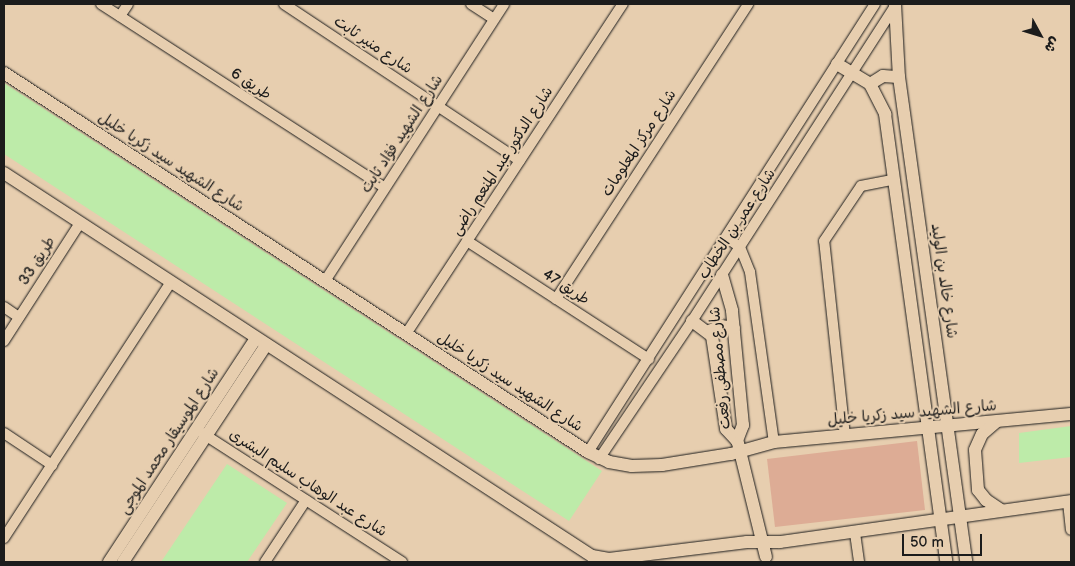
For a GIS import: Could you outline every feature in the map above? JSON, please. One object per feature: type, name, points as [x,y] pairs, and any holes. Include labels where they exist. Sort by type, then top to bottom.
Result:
[{"type":"street","name":"طريق 6","points":[[101,4],[384,188]]},
{"type":"street","points":[[120,16],[128,4]]},
{"type":"street","name":"شارع منير ثابت","points":[[284,4],[520,160]]},
{"type":"street","points":[[471,4],[494,19]]},
{"type":"street","name":"شارع الشهيد فؤاد ثابت","points":[[325,281],[504,4]]},
{"type":"street","name":"شارع الدكتور عبد المنعم راضى","points":[[406,334],[623,4]]},
{"type":"street","name":"شارع مركز المعلومات","points":[[556,299],[748,4]]},
{"type":"street","name":"شارع عمر بن الخطاب","points":[[594,456],[648,359],[875,4]]},
{"type":"street","name":"شارع عمر بن الخطاب","points":[[594,456],[692,321],[895,4]]},
{"type":"street","name":"شارع خالد بن الوليد","points":[[895,4],[899,77],[949,426],[966,562]]},
{"type":"street","points":[[837,64],[852,71],[870,84],[885,114],[946,562]]},
{"type":"street","name":"شارع الشهيد سيد زكريا خليل","points":[[4,73],[594,456],[646,466],[739,446],[1071,414]]},
{"type":"street","points":[[870,84],[883,76],[899,77]]},
{"type":"street","points":[[4,173],[592,556],[617,559],[855,533],[941,522],[1001,510],[1070,501],[1071,530]]},
{"type":"street","points":[[845,436],[824,241],[861,186],[893,180]]},
{"type":"street","name":"طريق 33","points":[[4,341],[80,223]]},
{"type":"street","points":[[726,238],[740,247],[750,272],[774,442]]},
{"type":"street","name":"طريق 47","points":[[467,241],[648,359]]},
{"type":"street","points":[[709,265],[722,274]]},
{"type":"street","name":"شارع مصطفى رفعت","points":[[722,274],[734,328],[744,430],[739,446]]},
{"type":"street","points":[[4,538],[171,282]]},
{"type":"street","points":[[4,307],[20,317]]},
{"type":"street","name":"شارع مصطفى رفعت","points":[[692,321],[709,331],[714,343],[726,429],[739,446]]},
{"type":"street","points":[[709,331],[721,326],[734,328]]},
{"type":"street","name":"شارع الموسيقار محمد الموجى","points":[[124,562],[202,433],[261,342]]},
{"type":"street","points":[[996,422],[978,440],[976,467],[981,495],[1001,510]]},
{"type":"street","points":[[4,433],[52,465]]},
{"type":"street","name":"شارع الموسيقار محمد الموجى","points":[[109,562],[202,433]]},
{"type":"street","name":"شارع عبد الوهاب سليم البشرى","points":[[202,433],[306,500],[391,559],[402,562]]},
{"type":"street","points":[[739,446],[766,561]]},
{"type":"street","points":[[265,562],[306,500]]},
{"type":"street","points":[[855,533],[859,562]]},
{"type":"green space","points":[[4,83],[602,471],[569,521],[4,154]]},
{"type":"green space","points":[[1071,426],[1071,457],[1019,463],[1019,433]]},
{"type":"green space","points":[[227,464],[287,503],[247,562],[161,562]]},
{"type":"building","points":[[917,441],[925,510],[775,527],[767,459]]}]
